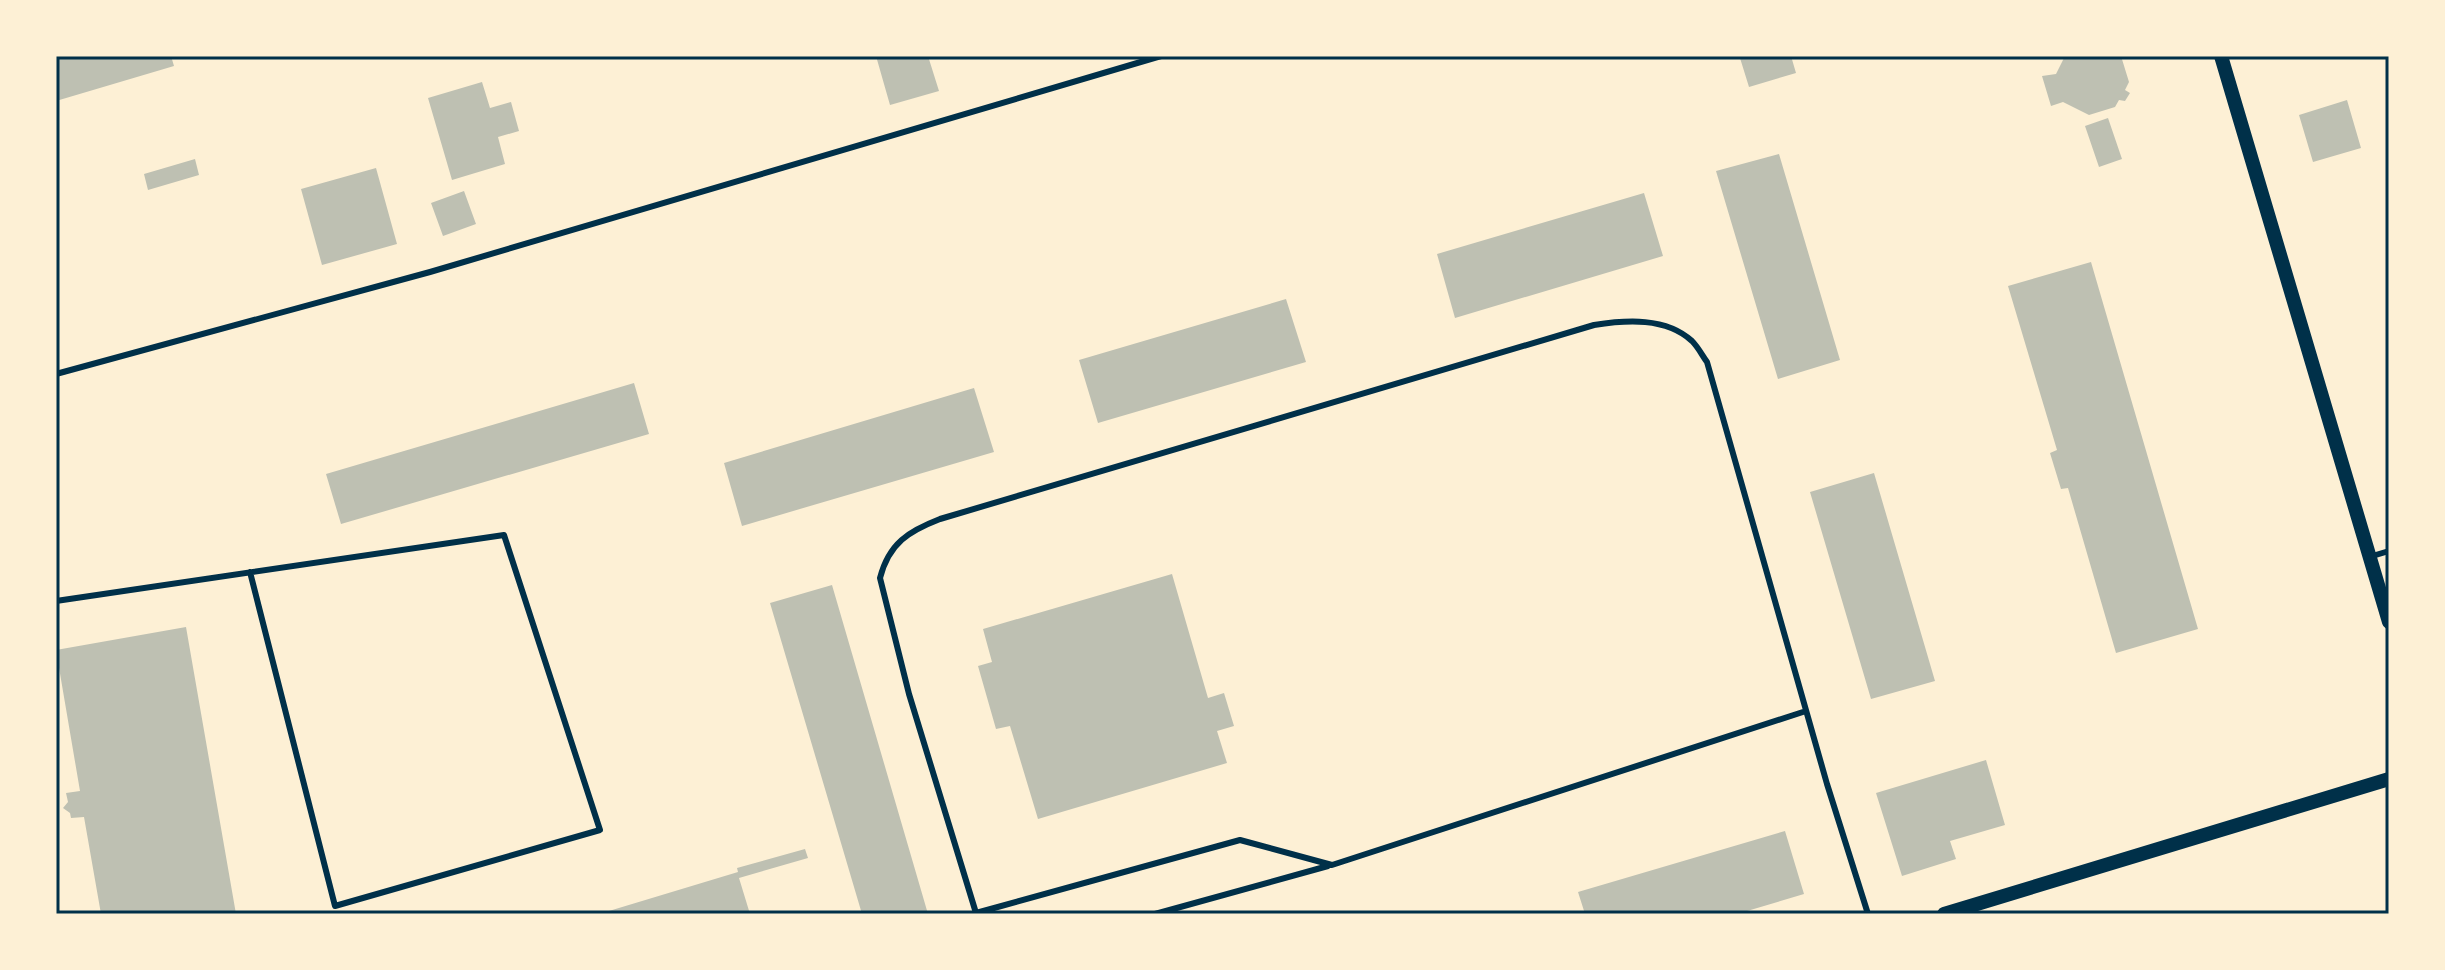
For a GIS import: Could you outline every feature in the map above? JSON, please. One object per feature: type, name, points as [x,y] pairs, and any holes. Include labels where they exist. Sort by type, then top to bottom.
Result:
[{"type":"street","points":[[2221,56],[2389,622]]},
{"type":"street","points":[[1944,914],[2389,779]]},
{"type":"lane","points":[[56,374],[430,272],[1161,56]]},
{"type":"lane","points":[[1332,865],[1240,840],[976,913],[909,694],[880,578],[883,565],[895,545],[914,529],[940,519],[1594,325],[1628,320],[1674,330],[1692,341],[1707,362],[1806,711],[1868,914]]},
{"type":"lane","points":[[56,601],[250,572],[504,535],[600,830],[335,906],[250,572]]},
{"type":"lane","points":[[2369,557],[2389,551]]},
{"type":"lane","points":[[1155,914],[1332,865],[1806,711]]},
{"type":"building","points":[[56,56],[171,56],[174,66],[56,101]]},
{"type":"building","points":[[876,56],[928,56],[939,91],[890,105]]},
{"type":"building","points":[[1791,56],[1796,73],[1749,87],[1740,58]]},
{"type":"building","points":[[2065,56],[2121,56],[2129,82],[2125,90],[2130,93],[2125,101],[2119,100],[2115,107],[2089,115],[2063,102],[2051,106],[2042,76],[2056,74]]},
{"type":"building","points":[[482,82],[490,108],[511,102],[519,131],[498,137],[505,164],[452,180],[428,98]]},
{"type":"building","points":[[2347,100],[2361,148],[2313,162],[2299,115]]},
{"type":"building","points":[[2108,118],[2122,159],[2099,167],[2085,126]]},
{"type":"building","points":[[1779,154],[1840,360],[1778,379],[1716,171]]},
{"type":"building","points":[[195,159],[199,175],[148,190],[144,174]]},
{"type":"building","points":[[376,168],[397,244],[322,265],[301,189]]},
{"type":"building","points":[[464,191],[476,224],[443,236],[431,203]]},
{"type":"building","points":[[1644,193],[1663,256],[1455,318],[1437,254]]},
{"type":"building","points":[[2091,262],[2198,629],[2116,653],[2068,488],[2061,489],[2050,453],[2057,450],[2008,286]]},
{"type":"building","points":[[1286,299],[1306,362],[1098,423],[1079,360]]},
{"type":"building","points":[[634,383],[649,434],[341,524],[326,474]]},
{"type":"building","points":[[974,388],[994,452],[742,526],[724,463]]},
{"type":"building","points":[[1874,473],[1935,681],[1871,699],[1810,492]]},
{"type":"building","points":[[1172,574],[1208,698],[1224,693],[1234,726],[1217,731],[1227,763],[1038,819],[1010,726],[996,729],[978,666],[992,662],[983,629]]},
{"type":"building","points":[[832,585],[928,914],[862,914],[770,603]]},
{"type":"building","points":[[186,627],[236,914],[101,914],[84,817],[71,818],[63,808],[68,802],[66,793],[80,791],[56,650]]},
{"type":"building","points":[[1986,760],[2005,825],[1950,841],[1956,859],[1902,876],[1876,793]]},
{"type":"building","points":[[1785,831],[1804,894],[1737,914],[1585,914],[1578,892]]},
{"type":"building","points":[[805,849],[808,858],[739,878],[750,914],[599,914],[738,872],[737,868]]}]
